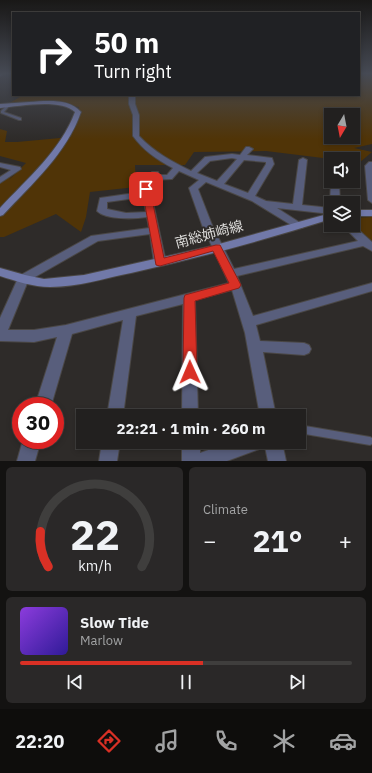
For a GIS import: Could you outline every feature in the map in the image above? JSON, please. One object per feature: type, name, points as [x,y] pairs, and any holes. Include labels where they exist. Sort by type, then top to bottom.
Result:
[{"type":"main road","points":[[0,106],[60,104],[73,107],[78,112],[70,131],[61,143],[0,213]]},
{"type":"main road","points":[[360,213],[372,213]]},
{"type":"main road","name":"南総姉崎線","points":[[0,272],[23,279],[48,283],[80,280],[216,248],[324,218]]},
{"type":"street","points":[[132,96],[132,104],[136,115],[136,136],[149,150],[178,168],[250,197],[299,226]]},
{"type":"street","points":[[219,184],[249,149]]},
{"type":"street","points":[[192,174],[208,158],[232,156],[269,160],[270,164],[250,197]]},
{"type":"street","points":[[297,207],[303,160]]},
{"type":"street","points":[[372,164],[369,166],[372,200]]},
{"type":"street","points":[[0,165],[17,170],[0,181]]},
{"type":"street","points":[[155,174],[156,178],[169,177],[178,168]]},
{"type":"street","points":[[205,179],[193,188],[216,248],[232,280],[249,322],[267,409]]},
{"type":"street","points":[[150,214],[132,216],[110,214],[102,211],[103,200],[146,191],[160,262]]},
{"type":"street","points":[[263,204],[324,211]]},
{"type":"street","points":[[154,231],[96,238],[23,279],[0,334],[34,336],[130,315],[189,298],[232,280],[369,245]]},
{"type":"street","points":[[355,232],[369,245]]},
{"type":"street","points":[[249,322],[372,287]]},
{"type":"street","points":[[189,298],[190,409]]},
{"type":"street","points":[[115,409],[130,315]]},
{"type":"street","points":[[45,397],[66,330]]},
{"type":"street","points":[[254,346],[304,349]]},
{"type":"street","points":[[26,461],[29,449]]},
{"type":"street","points":[[108,461],[110,449]]},
{"type":"street","points":[[191,449],[191,461]]},
{"type":"street","points":[[202,461],[236,449]]},
{"type":"street","points":[[274,449],[277,461]]},
{"type":"lane","points":[[9,106],[2,112],[20,119]]},
{"type":"lane","points":[[306,430],[370,441]]},
{"type":"shaded area","points":[[24,96],[372,96],[372,144],[354,148],[372,152],[360,162],[360,152],[324,152],[324,158],[266,151],[194,152],[185,165],[135,165],[136,187],[90,192],[86,217],[81,232],[56,214],[4,237],[0,237],[0,181],[17,169],[9,180],[26,163],[0,156],[0,129],[7,131],[5,142],[71,137],[71,128],[79,107],[49,102],[8,104]]},
{"type":"shaded area","points":[[372,217],[372,241],[370,241],[360,232],[360,218]]},
{"type":"route","points":[[146,189],[160,262],[216,248],[236,285],[189,298],[190,372]]}]
